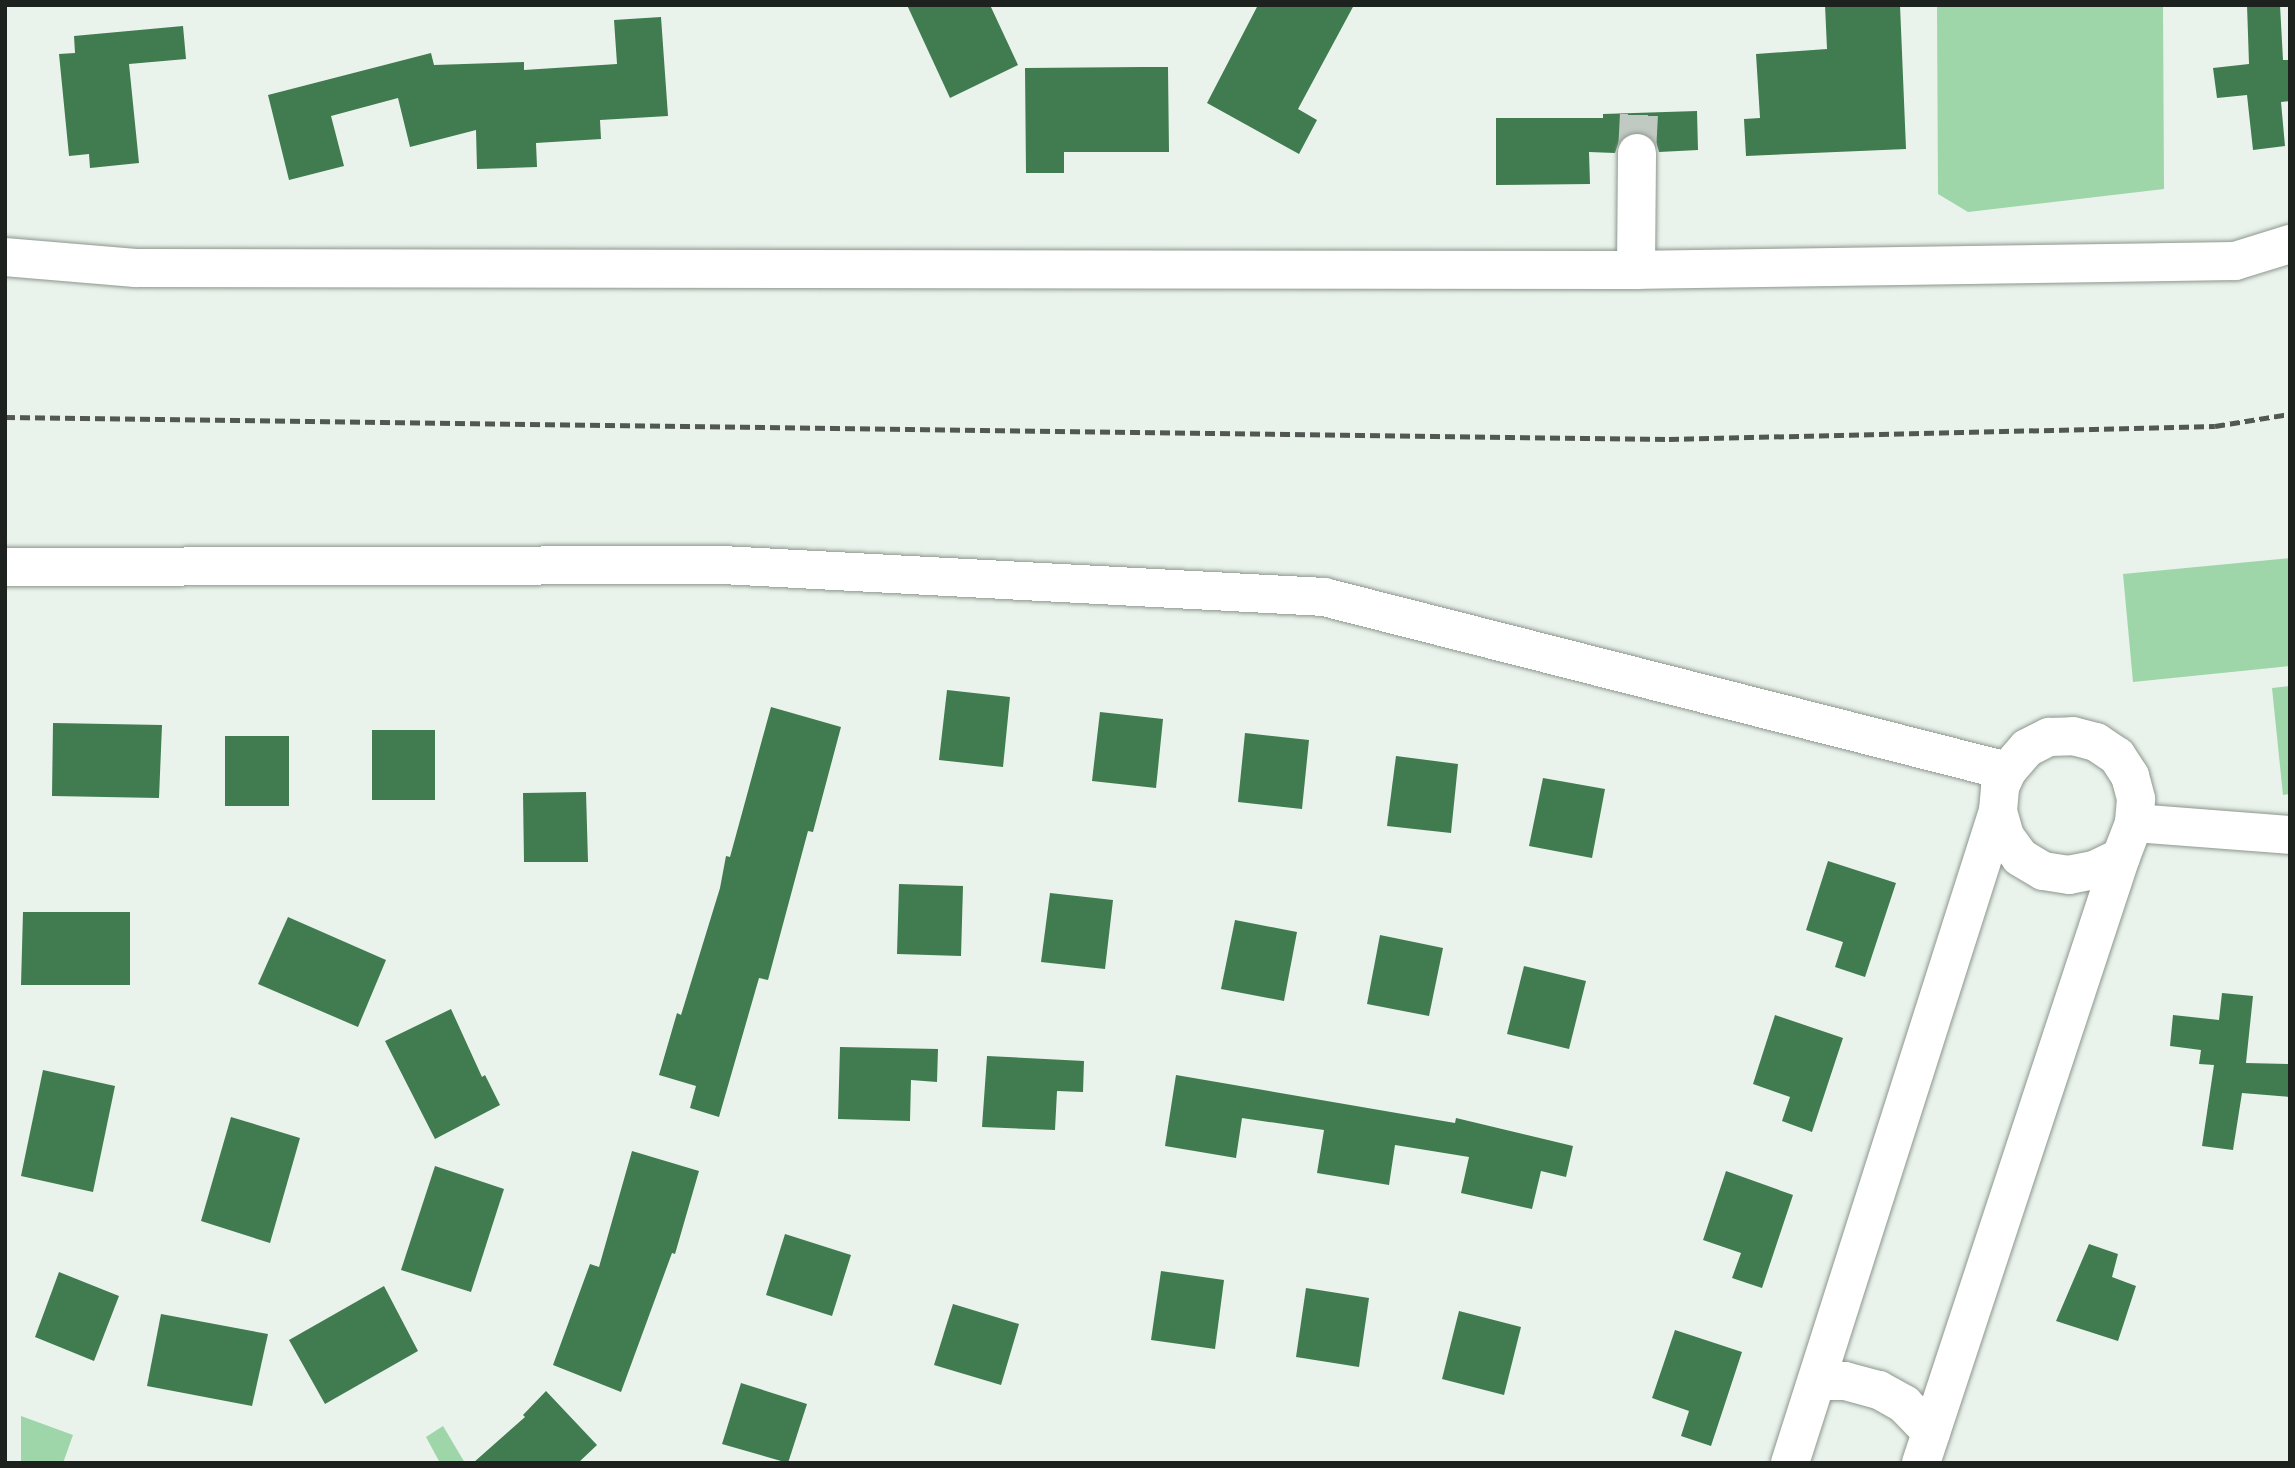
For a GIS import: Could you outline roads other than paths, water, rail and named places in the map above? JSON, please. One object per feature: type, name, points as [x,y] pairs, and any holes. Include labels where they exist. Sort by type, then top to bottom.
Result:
[{"type":"street","points":[[1636,270],[1637,153]]},
{"type":"street","points":[[5,257],[135,268],[1636,270],[2235,261],[2290,244]]},
{"type":"street","points":[[5,567],[722,565],[1324,597],[2007,771]]},
{"type":"street","points":[[1790,1463],[1998,811],[2000,787],[2007,771],[2027,748],[2049,737],[2073,736],[2096,742],[2116,756],[2130,776],[2136,799],[2128,840],[1926,1448]]},
{"type":"street","points":[[1998,811],[2005,836],[2021,857],[2043,870],[2068,875],[2094,870],[2128,840],[2290,835]]},
{"type":"street","points":[[1816,1381],[1844,1381],[1879,1390],[1904,1404],[1926,1448]]},
{"type":"tunnel","points":[[1637,153],[1639,113]]},
{"type":"railway","points":[[5,417],[1669,439],[2215,426],[2290,414]]}]
